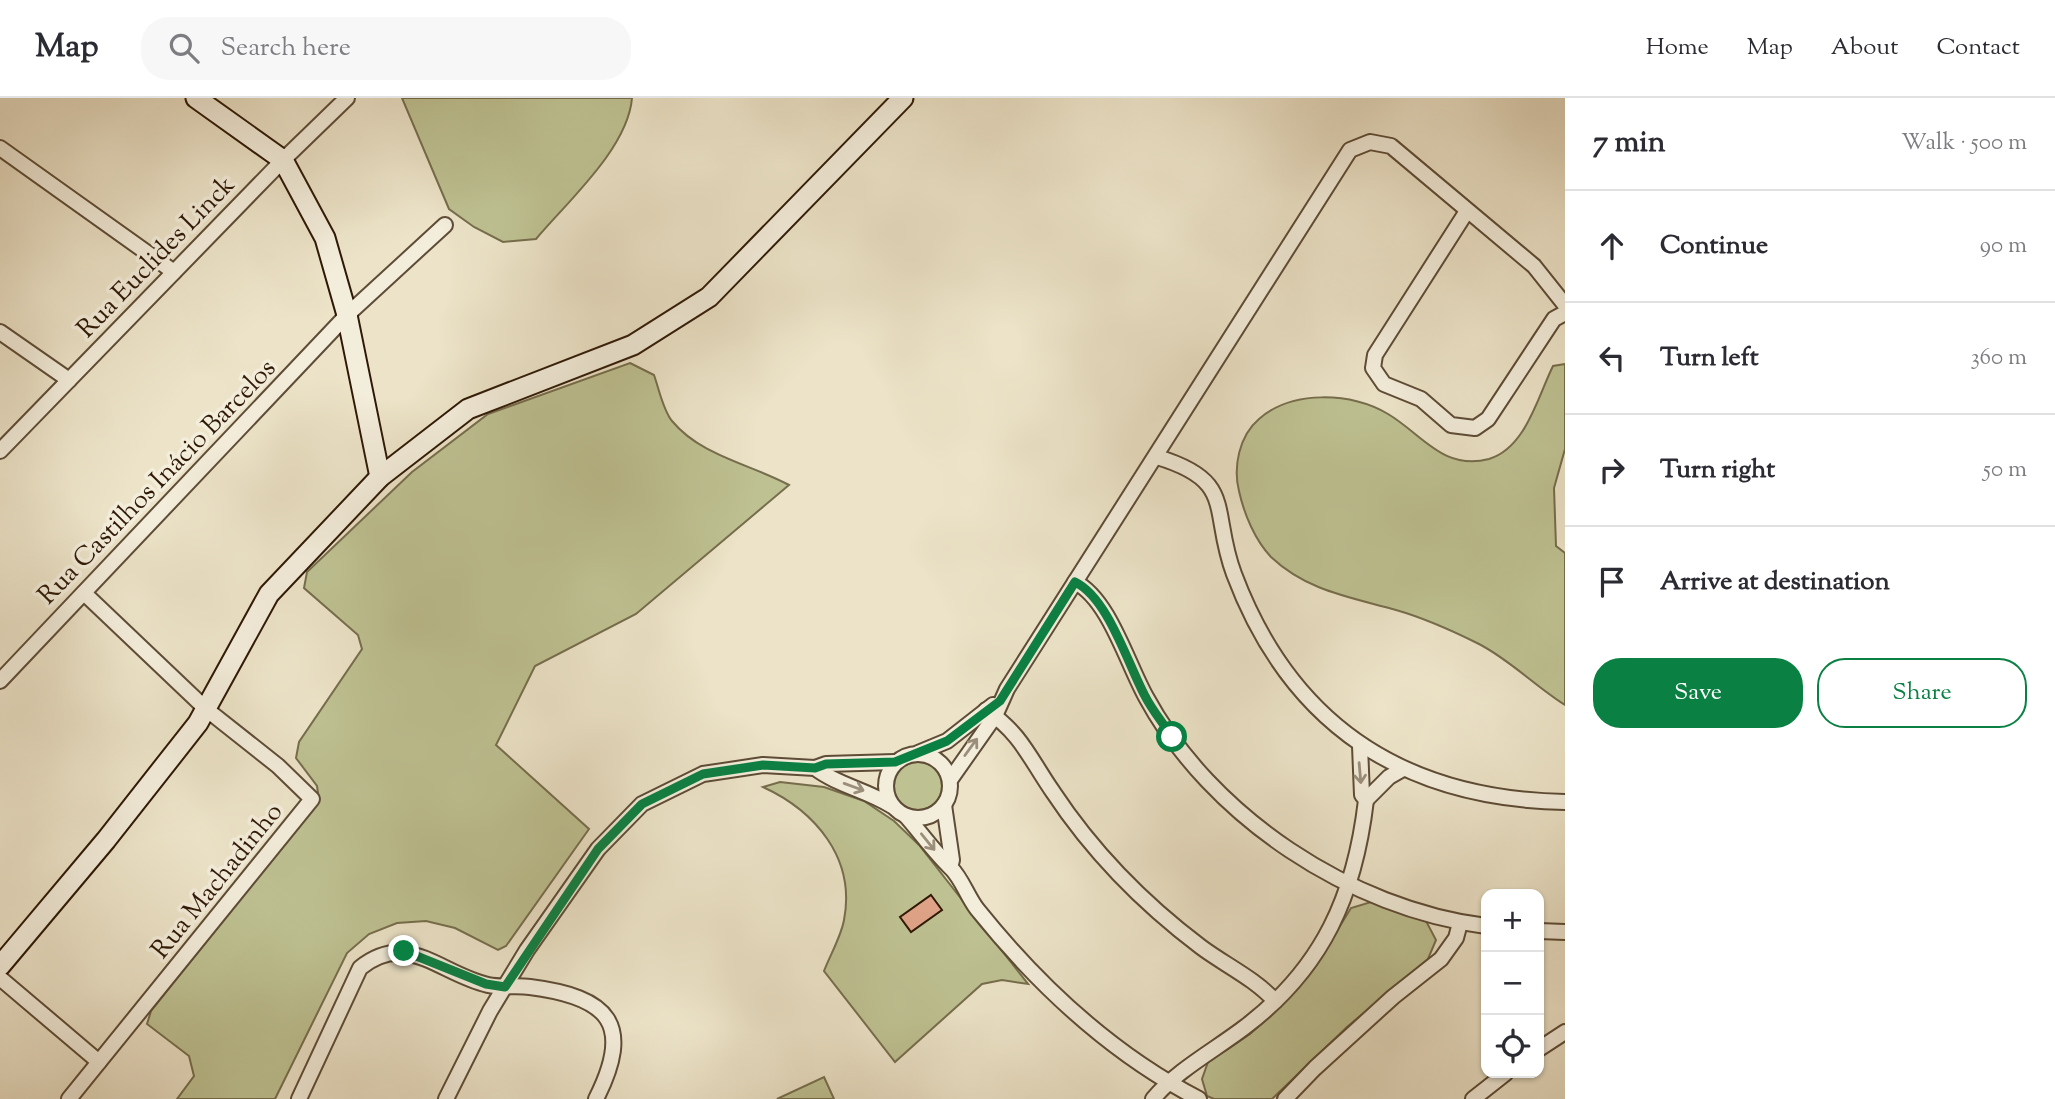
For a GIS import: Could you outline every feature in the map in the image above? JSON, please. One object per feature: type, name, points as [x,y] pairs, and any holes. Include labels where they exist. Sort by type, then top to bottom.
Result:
[{"type":"main road","points":[[196,98],[283,160],[325,238],[347,315],[380,477]]},
{"type":"main road","points":[[0,967],[106,841],[206,709],[269,594],[380,477],[468,409],[633,345],[709,297],[903,98]]},
{"type":"street","name":"Rua Euclides Linck","points":[[0,451],[283,160],[347,98]]},
{"type":"street","points":[[950,867],[952,860],[944,805],[950,780],[1350,150],[1370,142],[1391,146],[1534,267],[1565,305]]},
{"type":"street","points":[[0,148],[174,272]]},
{"type":"street","points":[[1467,211],[1375,355],[1373,368],[1379,380],[1421,399],[1451,425],[1475,428],[1489,419],[1555,319],[1565,313]]},
{"type":"street","name":"Rua Castilhos Inácio Barcelos","points":[[0,681],[347,315],[445,225]]},
{"type":"street","points":[[0,332],[68,380]]},
{"type":"street","points":[[1157,457],[1191,469],[1204,477],[1214,490],[1234,573],[1261,632],[1281,666],[1314,707],[1360,746],[1403,769],[1462,790],[1516,802],[1565,802]]},
{"type":"street","points":[[1075,582],[1088,589],[1102,605],[1147,699],[1206,778],[1255,824],[1310,862],[1351,883],[1404,906],[1460,923],[1481,925]]},
{"type":"street","points":[[84,593],[206,709]]},
{"type":"street","name":"Rua Machadinho","points":[[69,1099],[311,801],[311,796],[278,766],[206,709]]},
{"type":"street","points":[[446,1099],[505,987],[598,849],[642,804],[703,774],[763,765],[815,768],[826,764],[895,762],[947,741],[991,713]]},
{"type":"street","points":[[991,713],[1021,739],[1053,792],[1123,879],[1201,947],[1275,1000]]},
{"type":"street","points":[[1360,746],[1362,795],[1366,800]]},
{"type":"street","points":[[918,753],[935,758],[947,771],[950,780]]},
{"type":"street","points":[[892,806],[885,784],[895,762]]},
{"type":"street","points":[[815,768],[825,776],[872,793],[906,816],[950,867],[975,906],[1037,977],[1093,1029],[1168,1083],[1199,1099]]},
{"type":"street","points":[[1153,1099],[1168,1083],[1247,1026],[1306,965],[1331,929],[1351,883],[1366,800],[1389,777],[1403,769]]},
{"type":"street","points":[[906,816],[931,816],[944,805]]},
{"type":"street","points":[[1285,1099],[1393,997],[1441,959],[1456,938],[1460,923]]},
{"type":"street","points":[[1544,931],[1565,932]]},
{"type":"street","points":[[299,1099],[360,968],[373,958],[388,952],[404,951],[486,984],[527,986],[575,995],[590,1002],[603,1013],[615,1044],[614,1061],[596,1099]]},
{"type":"street","points":[[0,978],[99,1062]]},
{"type":"street","points":[[1544,1046],[1565,1032]]},
{"type":"street","points":[[1473,1099],[1500,1078]]},
{"type":"green space","points":[[402,98],[632,98],[620,136],[608,155],[536,239],[503,242],[474,227],[449,209]]},
{"type":"green space","points":[[630,363],[654,375],[672,421],[697,443],[789,485],[636,614],[535,666],[496,745],[589,829],[506,946],[498,950],[455,928],[426,921],[397,923],[369,934],[347,953],[275,1099],[177,1099],[194,1076],[189,1056],[147,1024],[151,1011],[319,800],[317,786],[296,758],[299,742],[362,649],[358,635],[304,588],[307,572],[412,472],[488,414]]},
{"type":"green space","points":[[1565,364],[1565,449],[1554,488],[1556,546],[1565,553],[1565,705],[1490,650],[1469,639],[1417,617],[1330,591],[1299,578],[1271,557],[1255,535],[1239,491],[1237,462],[1242,443],[1252,426],[1272,410],[1288,403],[1322,397],[1356,401],[1388,414],[1446,455],[1459,460],[1489,459],[1502,453],[1522,433],[1553,366]]},
{"type":"green space","points":[[918,762],[935,769],[942,786],[935,803],[918,810],[901,803],[894,786],[901,769]]},
{"type":"green space","points":[[780,782],[824,787],[864,801],[894,821],[919,845],[1028,984],[1002,980],[982,984],[895,1062],[824,971],[844,920],[844,876],[828,839],[815,823],[782,797],[763,787]]},
{"type":"green space","points":[[1371,902],[1426,921],[1436,940],[1428,959],[1347,1027],[1272,1099],[1214,1099],[1207,1096],[1202,1079],[1208,1062],[1250,1034],[1281,1006],[1313,970],[1351,908]]},
{"type":"green space","points":[[824,1077],[834,1099],[777,1099]]},
{"type":"building","points":[[931,895],[942,910],[911,932],[900,917]]},
{"type":"route","points":[[404,951],[486,984],[505,987],[527,950],[598,849],[642,804],[703,774],[763,765],[815,768],[826,764],[895,762],[909,754],[947,741],[1000,701],[1075,582],[1088,589],[1102,605],[1147,699],[1172,737]]}]
